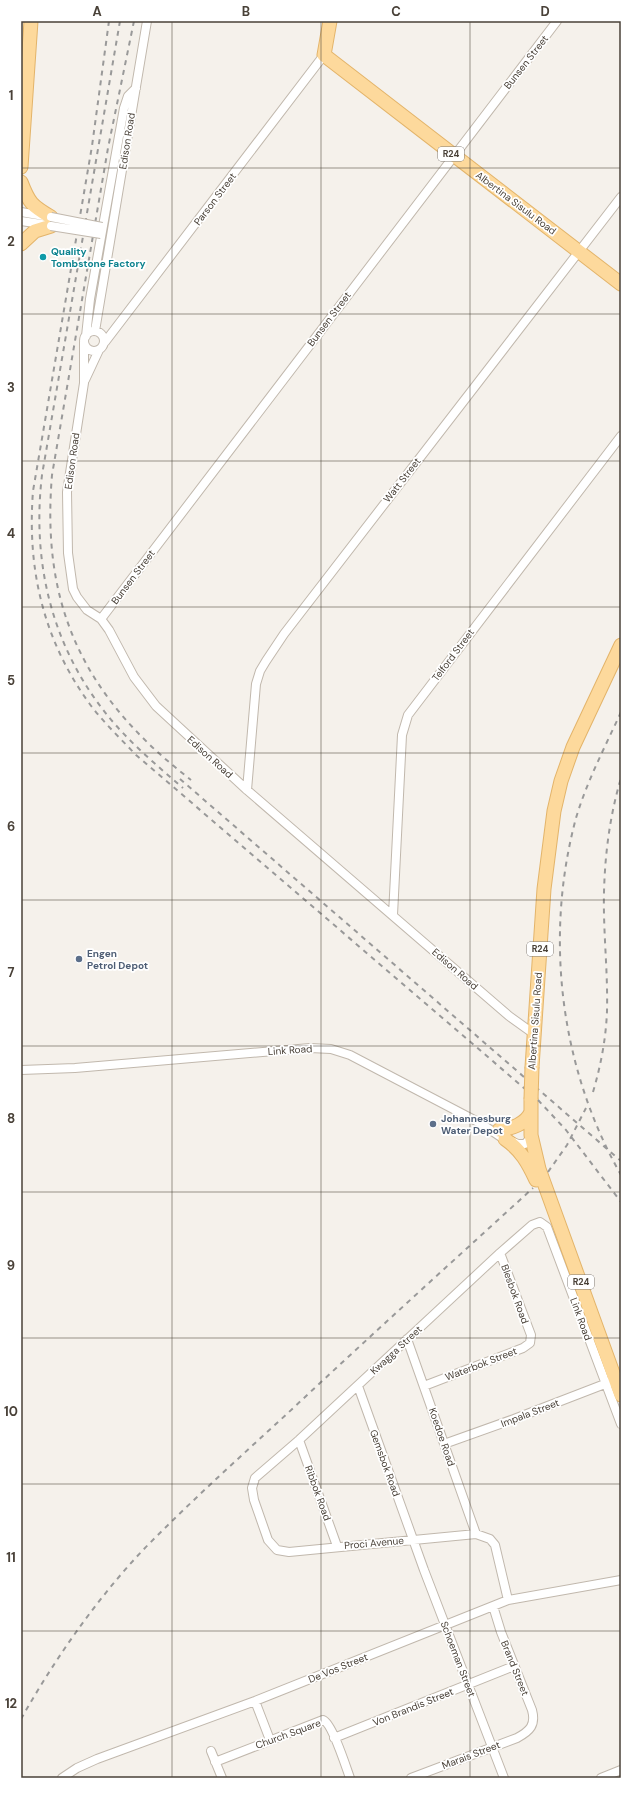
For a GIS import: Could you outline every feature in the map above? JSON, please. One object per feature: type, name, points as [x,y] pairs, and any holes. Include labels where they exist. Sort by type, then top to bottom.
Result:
[{"type":"main road","points":[[21,167],[31,21]]},
{"type":"main road","points":[[324,55],[330,21]]},
{"type":"main road","name":"Albertina Sisulu Road","points":[[324,55],[621,284]]},
{"type":"main road","points":[[21,182],[26,195],[34,206],[51,221],[35,231],[21,244]]},
{"type":"main road","name":"Albertina Sisulu Road","points":[[621,646],[573,747],[561,781],[554,811],[544,889],[532,1067],[531,1106],[531,1136],[539,1169],[566,1240],[610,1382],[621,1395]]},
{"type":"main road","points":[[531,1106],[525,1121],[502,1134],[519,1150],[527,1162],[546,1203],[566,1240]]},
{"type":"street","name":"Edison Road","points":[[147,21],[92,335],[67,492],[68,553],[73,589],[84,607],[101,619],[109,630],[134,678],[156,706],[247,790],[509,1016],[534,1034]]},
{"type":"street","name":"Bunsen Street","points":[[101,619],[557,21]]},
{"type":"street","name":"Parson Street","points":[[104,342],[116,329],[324,55]]},
{"type":"street","points":[[99,350],[90,350],[92,335],[88,311],[124,108],[128,96],[136,88]]},
{"type":"street","name":"Watt Street","points":[[247,790],[254,696],[260,671],[266,661],[284,634],[621,197]]},
{"type":"street","points":[[21,212],[51,221],[101,231]]},
{"type":"street","points":[[21,221],[51,221]]},
{"type":"street","points":[[92,335],[116,329]]},
{"type":"street","points":[[92,335],[104,342]]},
{"type":"street","name":"Edison Road","points":[[84,383],[104,342]]},
{"type":"street","name":"Telford Street","points":[[393,915],[402,735],[408,715],[621,436]]},
{"type":"street","name":"Link Road","points":[[22,1069],[75,1068],[322,1048],[350,1055],[522,1144],[528,1142],[531,1136]]},
{"type":"street","points":[[502,1134],[512,1131],[525,1130],[531,1136]]},
{"type":"street","name":"Link Road","points":[[536,1223],[543,1222],[547,1227],[610,1382],[621,1424]]},
{"type":"street","name":"Kwagga Street","points":[[268,1540],[252,1494],[252,1484],[255,1478],[358,1386],[500,1253],[536,1223]]},
{"type":"street","name":"Blesbok Road","points":[[500,1253],[531,1335]]},
{"type":"street","name":"Waterbok Street","points":[[424,1386],[523,1348],[530,1343],[531,1335]]},
{"type":"street","name":"Koedoe Road","points":[[407,1339],[476,1534]]},
{"type":"street","name":"Impala Street","points":[[444,1444],[610,1382]]},
{"type":"street","name":"Gemsbok Road","points":[[358,1386],[413,1540]]},
{"type":"street","name":"Ribbok Road","points":[[299,1440],[337,1546]]},
{"type":"street","name":"Proci Avenue","points":[[268,1540],[272,1547],[282,1552],[476,1534],[485,1536],[493,1542],[497,1549],[508,1600]]},
{"type":"street","name":"Schoeman Street","points":[[413,1540],[504,1778]]},
{"type":"street","name":"De Vos Street","points":[[65,1777],[97,1759],[255,1701],[508,1600],[621,1580]]},
{"type":"street","name":"Brand Street","points":[[493,1606],[514,1666],[534,1716],[533,1726],[530,1730]]},
{"type":"street","name":"Von Brandis Street","points":[[334,1738],[514,1666]]},
{"type":"street","points":[[255,1701],[270,1740]]},
{"type":"street","name":"Church Square","points":[[215,1762],[323,1720],[327,1722],[350,1778]]},
{"type":"street","name":"Marais Street","points":[[411,1778],[517,1738],[530,1730]]},
{"type":"street","points":[[211,1751],[222,1778]]},
{"type":"street","points":[[601,1778],[621,1770]]},
{"type":"railway","points":[[109,21],[92,146],[33,491],[32,520],[36,575],[49,628],[60,654],[73,679],[94,710],[136,755],[538,1100],[566,1130],[621,1202]]},
{"type":"railway","points":[[120,21],[42,475],[40,537],[43,567],[57,626],[83,681],[119,729],[140,750],[183,788]]},
{"type":"railway","points":[[134,21],[108,148],[52,475],[50,514],[52,551],[58,586],[67,620],[80,652],[98,683],[120,713],[147,742],[191,780]]},
{"type":"railway","points":[[621,712],[591,777],[576,818],[566,863],[561,909],[560,955],[564,1001],[572,1046],[584,1091],[600,1134],[621,1175]]},
{"type":"railway","points":[[593,1092],[603,1052],[606,1031],[607,981],[604,892],[611,820],[621,778]]},
{"type":"railway","points":[[180,779],[621,1161]]},
{"type":"railway","points":[[548,1172],[567,1145],[586,1108]]},
{"type":"railway","points":[[21,1719],[48,1674],[92,1610],[108,1589],[143,1550],[215,1480],[533,1188]]},
{"type":"place","name":"Quality Tombstone Factory","points":[[43,257]]},
{"type":"place","name":"Engen Petrol Depot","points":[[79,959]]},
{"type":"place","name":"Johannesburg Water Depot","points":[[433,1124]]}]
